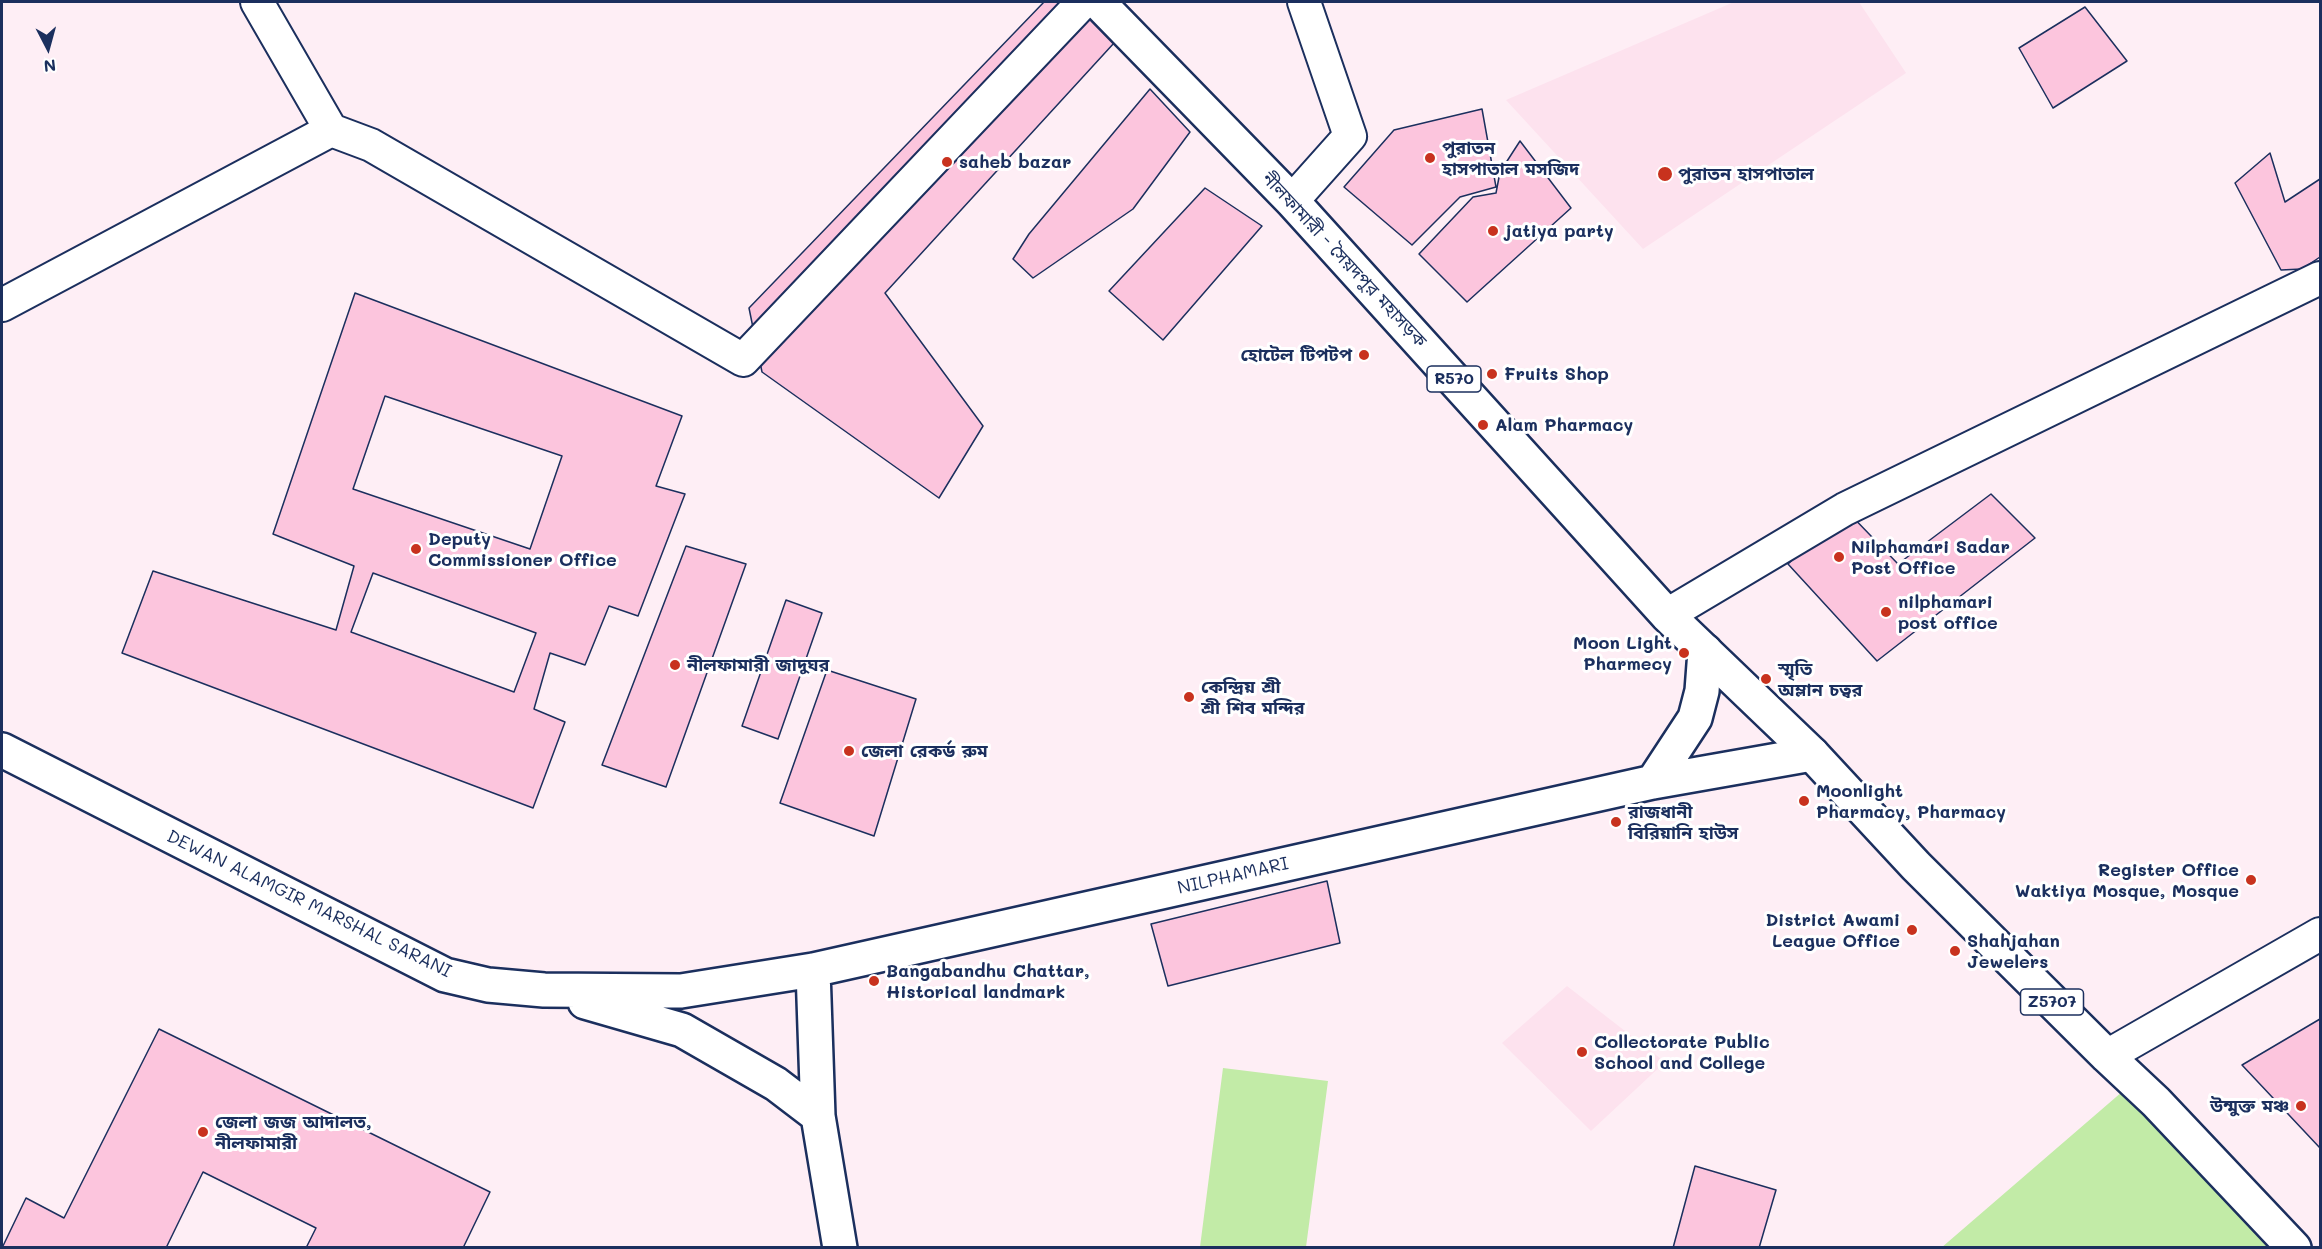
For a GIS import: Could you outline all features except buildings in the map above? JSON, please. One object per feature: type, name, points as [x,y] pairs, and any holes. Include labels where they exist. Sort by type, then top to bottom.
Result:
[{"type":"street","points":[[257,2],[331,130],[370,145],[743,360],[1083,2]]},
{"type":"street","name":"নীলফামারী - সৈয়দপুর মহাসড়ক","points":[[1098,2],[1292,201],[1667,615],[1812,754]]},
{"type":"street","points":[[1292,201],[1350,136],[1304,2]]},
{"type":"street","points":[[2,305],[331,130]]},
{"type":"street","points":[[1667,615],[1845,509],[2320,278]]},
{"type":"street","points":[[1653,782],[1695,718],[1702,691],[1705,651]]},
{"type":"street","name":"DEWAN ALAMGIR MARSHAL SARANI","points":[[2,750],[445,975],[488,985],[544,990],[681,991],[813,970]]},
{"type":"street","name":"NILPHAMARI","points":[[813,970],[1653,782],[1812,754]]},
{"type":"street","name":"Z5707","points":[[1812,754],[1916,866],[2156,1102],[2294,1248]]},
{"type":"street","points":[[2107,1056],[2320,934]]},
{"type":"street","points":[[813,970],[818,1116],[840,1248]]},
{"type":"street","points":[[544,990],[682,1030],[776,1084],[818,1116]]},
{"type":"shaded area","name":"পুরাতন হাসপাতাল","points":[[1734,2],[1859,2],[1906,73],[1643,249],[1506,100]]},
{"type":"shaded area","name":"Collectorate Public School and College","points":[[1567,986],[1665,1062],[1591,1131],[1502,1043]]},
{"type":"green space","points":[[1223,1068],[1328,1081],[1306,1247],[1200,1247]]},
{"type":"green space","points":[[2130,1085],[2271,1248],[1941,1248]]},
{"type":"place","name":"পুরাতন হাসপাতাল মসজিদ","points":[[1430,158]]},
{"type":"place","name":"saheb bazar","points":[[947,162]]},
{"type":"place","name":"পুরাতন হাসপাতাল","points":[[1665,174]]},
{"type":"place","name":"jatiya party","points":[[1493,231]]},
{"type":"place","name":"হোটেল টিপটপ","points":[[1364,355]]},
{"type":"place","name":"Fruits Shop","points":[[1492,374]]},
{"type":"place","name":"Alam Pharmacy","points":[[1483,425]]},
{"type":"place","name":"Deputy Commissioner Office","points":[[416,549]]},
{"type":"place","name":"Nilphamari Sadar Post Office","points":[[1839,557]]},
{"type":"place","name":"nilphamari post office","points":[[1886,612]]},
{"type":"place","name":"Moon Light Pharmecy","points":[[1684,653]]},
{"type":"place","name":"নীলফামারী জাদুঘর","points":[[675,665]]},
{"type":"place","name":"স্মৃতি অম্লান চত্বর","points":[[1766,679]]},
{"type":"place","name":"কেন্দ্রিয় শ্রী শ্রী শিব মন্দির","points":[[1189,697]]},
{"type":"place","name":"জেলা রেকর্ড রুম","points":[[849,751]]},
{"type":"place","name":"Moonlight Pharmacy, Pharmacy","points":[[1804,801]]},
{"type":"place","name":"রাজধানী বিরিয়ানি হাউস","points":[[1616,822]]},
{"type":"place","name":"Register Office Waktiya Mosque, Mosque","points":[[2251,880]]},
{"type":"place","name":"District Awami League Office","points":[[1912,930]]},
{"type":"place","name":"Shahjahan Jewelers","points":[[1955,951]]},
{"type":"place","name":"Bangabandhu Chattar, Historical landmark","points":[[874,981]]},
{"type":"place","name":"Collectorate Public School and College","points":[[1582,1052]]},
{"type":"place","name":"উন্মুক্ত মঞ্চ","points":[[2301,1106]]},
{"type":"place","name":"জেলা জজ আদালত, নীলফামারী","points":[[203,1132]]}]
